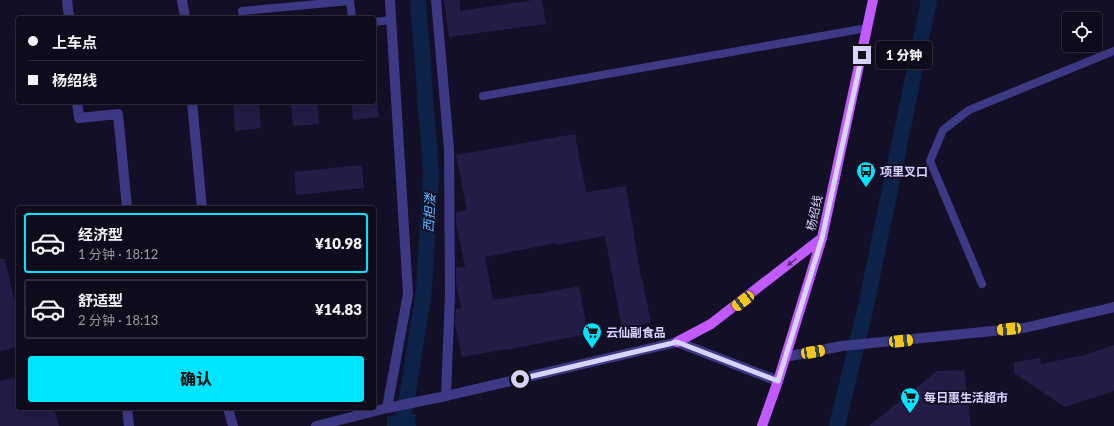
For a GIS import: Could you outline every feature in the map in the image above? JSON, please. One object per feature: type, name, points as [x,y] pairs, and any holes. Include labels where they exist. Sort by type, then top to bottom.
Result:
[{"type":"main road","name":"杨绍线","points":[[762,426],[778,381],[822,238],[873,0]]},
{"type":"main road","points":[[677,342],[711,324],[822,238]]},
{"type":"street","points":[[67,0],[69,16]]},
{"type":"street","points":[[182,0],[185,16]]},
{"type":"street","points":[[387,408],[408,294],[390,0]]},
{"type":"street","points":[[436,0],[449,149],[450,293],[446,396]]},
{"type":"street","points":[[77,104],[79,118],[118,114],[127,206]]},
{"type":"street","points":[[192,104],[202,206]]},
{"type":"street","points":[[785,356],[842,346],[1024,328],[1114,307]]},
{"type":"street","points":[[316,426],[387,408],[446,396],[677,342],[778,381]]},
{"type":"street","points":[[127,410],[129,426]]},
{"type":"street","points":[[229,410],[233,426]]},
{"type":"lane","points":[[243,16],[242,12],[350,1],[352,16]]},
{"type":"lane","points":[[376,22],[391,20]]},
{"type":"lane","points":[[483,96],[867,28]]},
{"type":"lane","points":[[982,284],[930,161],[942,130],[969,110],[1114,51]]},
{"type":"water","points":[[415,414],[416,426],[387,426],[387,416]]},
{"type":"building","points":[[444,0],[460,0],[460,11],[542,0],[546,24],[449,37]]},
{"type":"building","points":[[377,102],[379,117],[353,120],[351,104],[376,104]]},
{"type":"building","points":[[233,104],[259,104],[261,128],[235,131]]},
{"type":"building","points":[[291,104],[317,104],[319,124],[293,126]]},
{"type":"building","points":[[575,134],[586,192],[626,186],[641,278],[651,323],[622,329],[605,236],[556,245],[556,243],[485,257],[493,300],[579,286],[588,334],[462,357],[455,324],[456,309],[461,308],[456,284],[456,268],[465,267],[456,222],[456,212],[467,210],[456,155]]},
{"type":"building","points":[[362,165],[364,188],[296,195],[294,172]]},
{"type":"building","points":[[0,259],[5,259],[16,306],[16,347],[0,351]]},
{"type":"building","points":[[1114,345],[1114,391],[1065,407],[1014,373],[1014,362],[1040,358],[1041,364],[1085,355]]},
{"type":"building","points":[[964,370],[971,426],[869,426],[937,371]]},
{"type":"building","points":[[16,377],[16,410],[55,410],[59,426],[0,426],[0,381]]},
{"type":"waterway","name":"西担溇","points":[[401,426],[407,398],[424,290],[431,174],[418,0]]},
{"type":"waterway","points":[[837,426],[866,306],[929,0]]},
{"type":"place","name":"项里叉口","points":[[866,188]]},
{"type":"place","name":"云仙副食品","points":[[592,349]]},
{"type":"place","name":"每日惠生活超市","points":[[910,414]]},
{"type":"route","points":[[520,379],[677,342],[778,381],[822,238],[862,55]]}]
